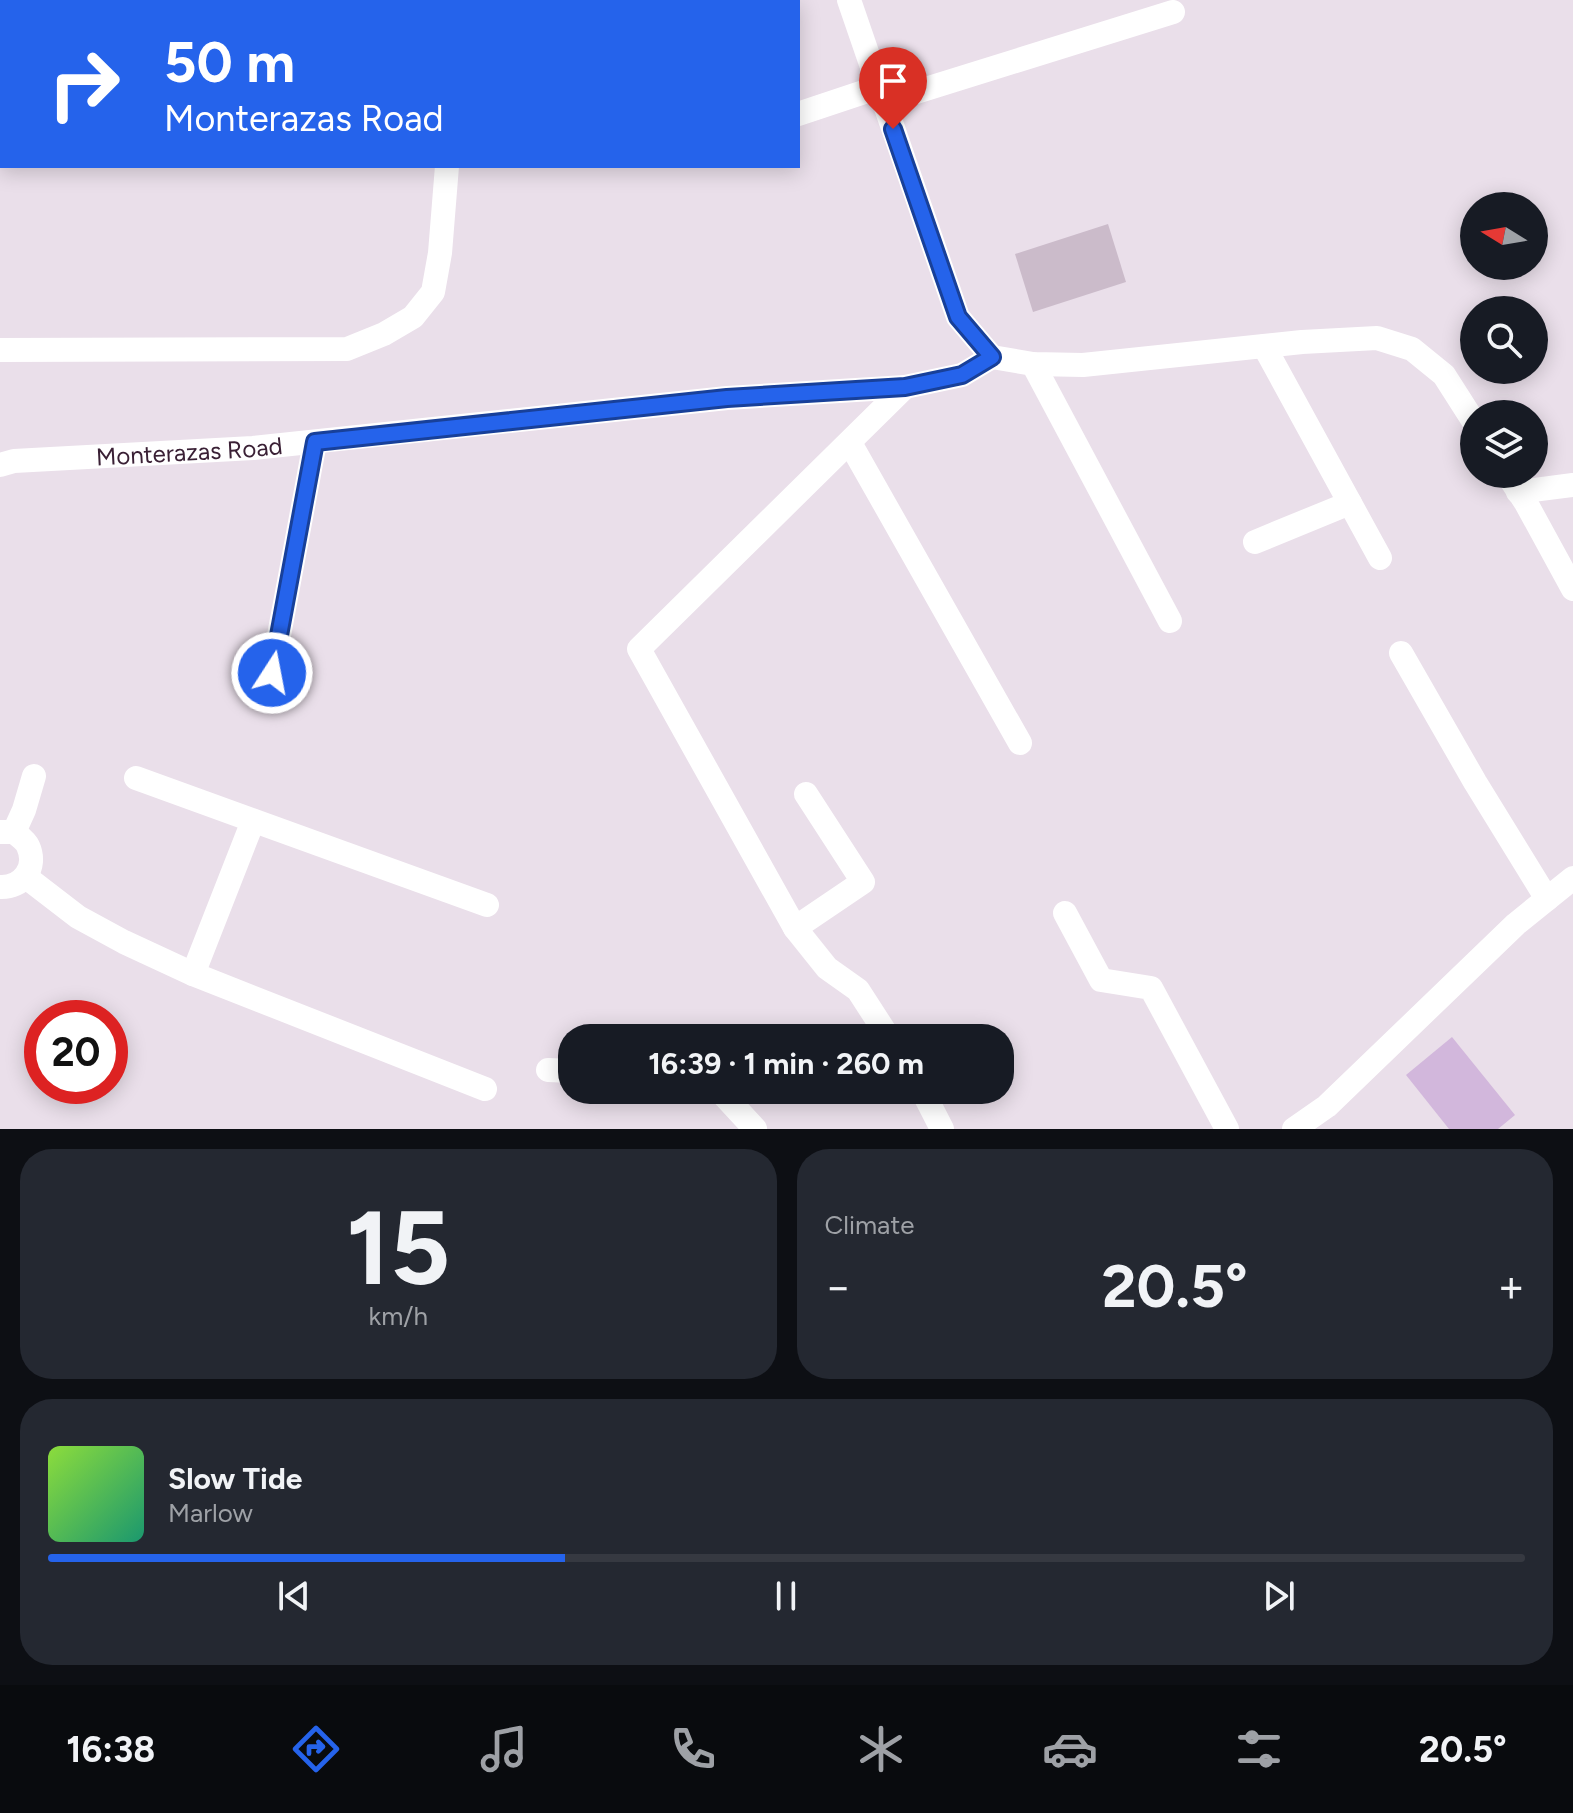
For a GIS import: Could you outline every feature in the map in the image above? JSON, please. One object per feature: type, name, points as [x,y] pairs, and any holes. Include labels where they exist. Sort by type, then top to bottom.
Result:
[{"type":"street","points":[[849,0],[958,317],[992,357],[1033,364],[1083,365],[1377,338],[1412,349],[1444,375],[1460,400]]},
{"type":"street","points":[[800,114],[881,94],[1173,12]]},
{"type":"street","points":[[0,350],[347,349],[384,334],[413,317],[433,292],[440,253],[447,168]]},
{"type":"street","points":[[1264,346],[1380,558]]},
{"type":"street","name":"Monterazas Road","points":[[0,465],[14,461],[253,448],[727,398],[905,387],[962,375],[992,357]]},
{"type":"street","points":[[1033,364],[1170,621]]},
{"type":"street","points":[[880,1024],[858,990],[827,968],[795,928],[639,649],[905,387]]},
{"type":"street","points":[[272,673],[315,442]]},
{"type":"street","points":[[850,443],[1020,743]]},
{"type":"street","points":[[1548,484],[1573,485]]},
{"type":"street","points":[[1515,488],[1573,589]]},
{"type":"street","points":[[1255,542],[1350,503]]},
{"type":"street","points":[[1401,653],[1547,899]]},
{"type":"street","points":[[0,887],[11,888],[26,877],[32,861],[27,843],[7,832],[24,810],[34,776]]},
{"type":"street","points":[[136,778],[487,905]]},
{"type":"street","points":[[795,928],[863,882],[806,794]]},
{"type":"street","points":[[193,974],[253,821]]},
{"type":"street","points":[[26,877],[78,917],[193,974],[485,1089]]},
{"type":"street","points":[[1294,1129],[1327,1106],[1516,924],[1573,878]]},
{"type":"street","points":[[1065,913],[1101,980],[1151,988],[1227,1129]]},
{"type":"street","points":[[732,1104],[755,1129]]},
{"type":"street","points":[[929,1104],[942,1129]]},
{"type":"shaded area","points":[[1452,1037],[1515,1115],[1498,1129],[1449,1129],[1406,1075]]},
{"type":"building","points":[[1108,224],[1126,282],[1033,312],[1015,254]]},
{"type":"route","points":[[272,673],[315,442],[727,398],[905,387],[962,375],[992,357],[958,317],[893,129]]}]
